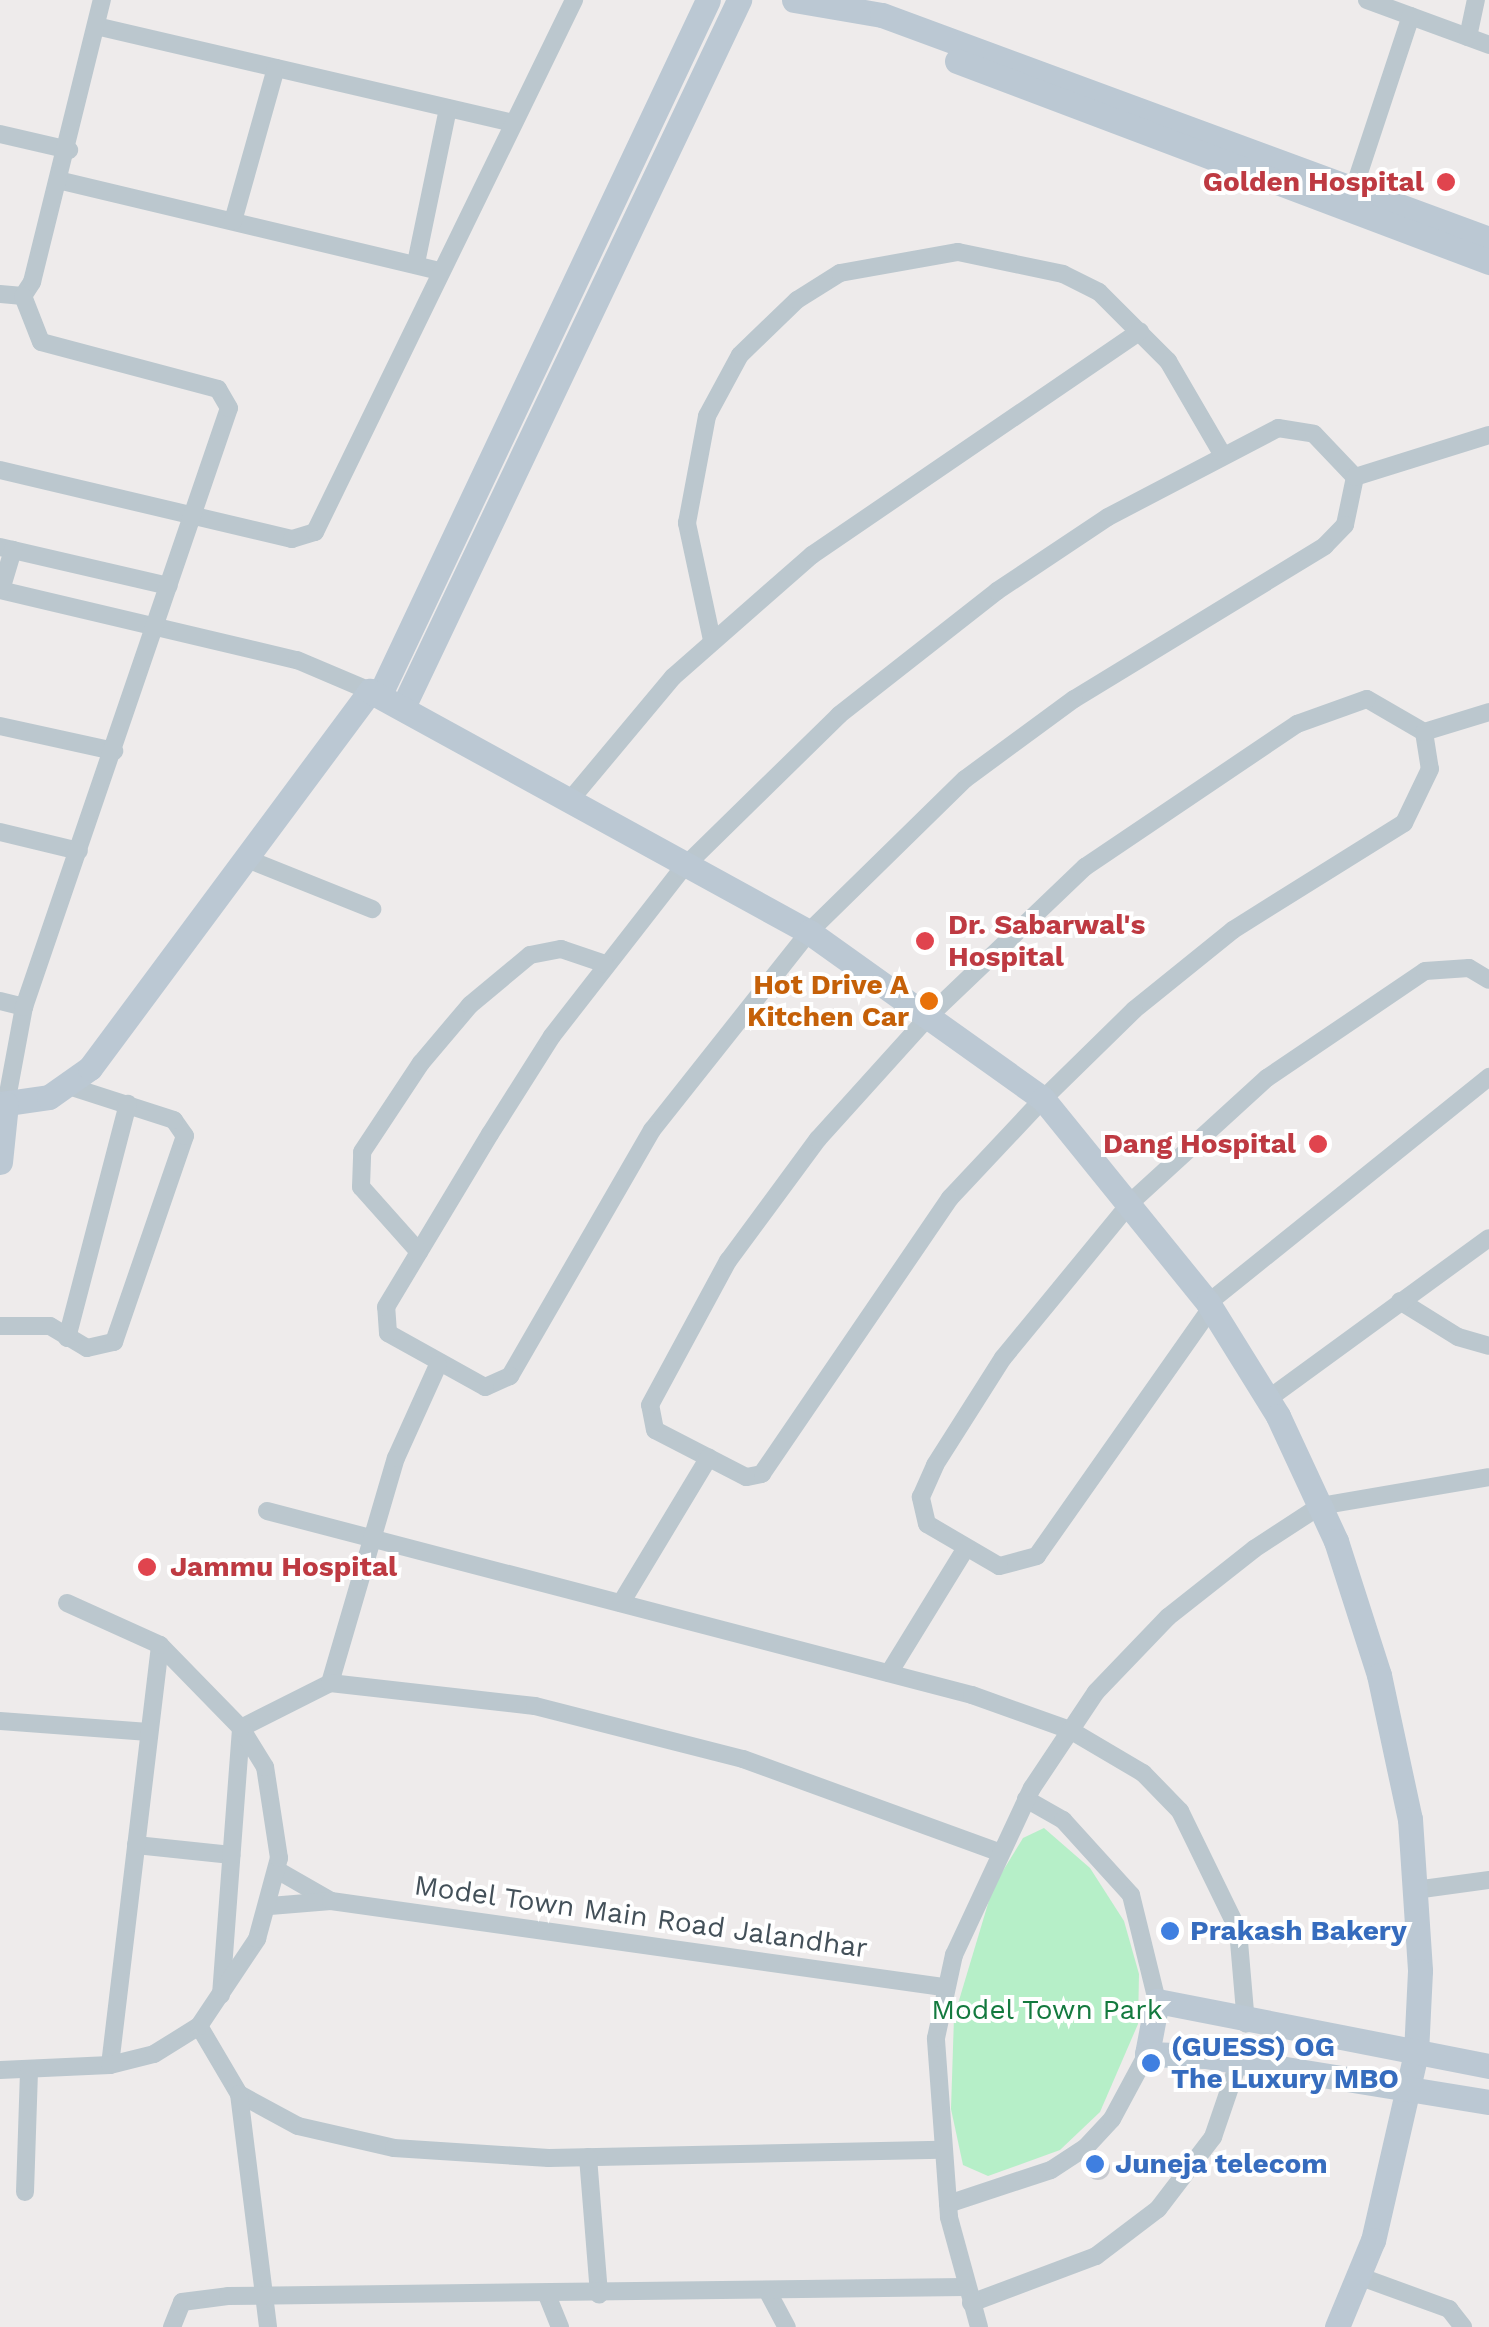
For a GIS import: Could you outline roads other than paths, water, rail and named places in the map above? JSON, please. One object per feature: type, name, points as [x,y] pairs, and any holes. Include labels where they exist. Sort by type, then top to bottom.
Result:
[{"type":"street","points":[[0,1162],[3,1104],[24,1007],[229,408],[224,392],[40,342],[24,296],[62,181],[102,0]]},
{"type":"street","points":[[0,470],[292,538],[315,532],[574,0]]},
{"type":"street","points":[[3,1104],[70,1086],[117,1036],[375,691],[708,0]]},
{"type":"street","points":[[404,705],[739,0]]},
{"type":"street","points":[[794,0],[882,15],[1489,239]]},
{"type":"street","points":[[1368,0],[1489,45]]},
{"type":"street","points":[[1468,37],[1476,0]]},
{"type":"street","points":[[848,12],[878,31],[1489,262]]},
{"type":"street","points":[[1354,188],[1411,16]]},
{"type":"street","points":[[96,26],[512,123]]},
{"type":"street","points":[[233,221],[276,68]]},
{"type":"street","points":[[416,263],[448,108]]},
{"type":"street","points":[[0,134],[69,150]]},
{"type":"street","points":[[62,181],[416,263],[440,272]]},
{"type":"street","points":[[712,640],[691,568],[691,471],[706,416],[740,355],[797,300],[840,273],[958,252],[1063,274],[1099,292],[1168,361],[1221,452]]},
{"type":"street","points":[[0,294],[24,296]]},
{"type":"street","points":[[571,799],[632,720],[712,640],[929,469],[1140,331]]},
{"type":"street","points":[[1278,428],[1314,434],[1355,476],[1345,524],[1326,546],[1090,688],[965,779],[809,932],[652,1130],[510,1376],[485,1386],[438,1364],[388,1333],[384,1320],[420,1252],[605,964],[682,869],[839,714],[997,591],[1221,452],[1278,428]]},
{"type":"street","points":[[1355,476],[1487,440]]},
{"type":"street","points":[[169,586],[6,549],[1,590],[297,660],[375,691],[571,799],[682,869],[809,932],[1042,1099],[1132,1202],[1209,1306],[1268,1399],[1320,1506],[1379,1675],[1410,1819],[1416,2052],[1410,2089],[1360,2276],[1336,2327]]},
{"type":"street","points":[[1424,732],[1430,768],[1404,822],[1232,930],[1134,1010],[1042,1099],[950,1198],[768,1468],[746,1477],[655,1430],[650,1405],[728,1261],[818,1139],[929,1016],[1085,867],[1297,724],[1367,699],[1424,732],[1489,712]]},
{"type":"street","points":[[0,726],[114,751]]},
{"type":"street","points":[[0,832],[79,851]]},
{"type":"street","points":[[247,859],[372,909]]},
{"type":"street","points":[[420,1252],[360,1187],[362,1152],[421,1063],[470,1005],[530,955],[561,949],[605,964]]},
{"type":"street","points":[[1489,980],[1470,968],[1425,972],[1267,1078],[1132,1202],[1003,1358],[934,1465],[921,1514],[966,1548],[1010,1568],[1037,1556],[1209,1306],[1489,1077]]},
{"type":"street","points":[[0,1001],[24,1007]]},
{"type":"street","points":[[0,1326],[50,1326],[66,1338],[98,1350],[114,1342],[185,1136],[181,1124],[70,1086]]},
{"type":"street","points":[[66,1338],[128,1104]]},
{"type":"street","points":[[1268,1399],[1489,1238]]},
{"type":"street","points":[[1400,1301],[1458,1337],[1489,1346]]},
{"type":"street","points":[[330,1683],[368,1541],[438,1364]]},
{"type":"street","points":[[621,1603],[708,1457]]},
{"type":"street","points":[[980,2327],[968,2295],[948,2204],[934,2077],[943,1987],[998,1852],[1026,1799],[1070,1730],[1168,1617],[1320,1506],[1489,1477]]},
{"type":"street","points":[[266,1511],[368,1541],[889,1673],[1070,1730],[1143,1773],[1180,1811],[1238,1930],[1246,2024]]},
{"type":"street","points":[[889,1673],[966,1548]]},
{"type":"street","points":[[0,2070],[110,2066],[154,2054],[199,2026],[221,1995],[270,1906],[277,1870],[279,1826],[265,1767],[241,1728],[160,1645],[67,1604]]},
{"type":"street","points":[[110,2066],[160,1645]]},
{"type":"street","points":[[241,1728],[330,1683],[535,1706],[743,1759],[998,1852]]},
{"type":"street","points":[[0,1720],[149,1732]]},
{"type":"street","points":[[221,1995],[241,1728]]},
{"type":"street","points":[[948,2204],[1051,2170],[1086,2147],[1112,2119],[1147,2054],[1158,2001],[1131,1895],[1063,1820],[1026,1799]]},
{"type":"street","points":[[136,1845],[232,1855]]},
{"type":"street","points":[[277,1870],[331,1901]]},
{"type":"street","points":[[1414,1890],[1489,1880]]},
{"type":"street","points":[[270,1906],[331,1901]]},
{"type":"street","name":"Model Town Main Road Jalandhar","points":[[331,1901],[943,1987]]},
{"type":"street","points":[[1158,2001],[1246,2024],[1489,2066]]},
{"type":"street","points":[[199,2026],[239,2094],[260,2298],[268,2327]]},
{"type":"street","points":[[1147,2054],[1238,2061],[1489,2102]]},
{"type":"street","points":[[172,2327],[182,2302],[260,2298],[768,2292],[968,2295],[1096,2256],[1158,2209],[1213,2137],[1238,2061]]},
{"type":"street","points":[[26,2192],[29,2071]]},
{"type":"street","points":[[239,2094],[298,2126],[394,2148],[588,2157],[941,2150]]},
{"type":"street","points":[[588,2157],[599,2294]]},
{"type":"street","points":[[1360,2276],[1449,2309],[1463,2327]]},
{"type":"street","points":[[768,2292],[787,2327]]},
{"type":"street","points":[[547,2295],[560,2327]]},
{"type":"place","name":"Golden Hospital","points":[[1446,182]]},
{"type":"place","name":"Dr. Sabarwal's Hospital","points":[[925,941]]},
{"type":"place","name":"Hot Drive A Kitchen Car","points":[[929,1001]]},
{"type":"place","name":"Dang Hospital","points":[[1318,1144]]},
{"type":"place","name":"Jammu Hospital","points":[[147,1567]]},
{"type":"place","name":"Prakash Bakery","points":[[1170,1931]]},
{"type":"place","name":"(GUESS) OG The Luxury MBO","points":[[1151,2063]]},
{"type":"place","name":"Juneja telecom","points":[[1095,2164]]},
{"type":"park label","name":"Model Town Park","points":[[1047,2010]]}]
